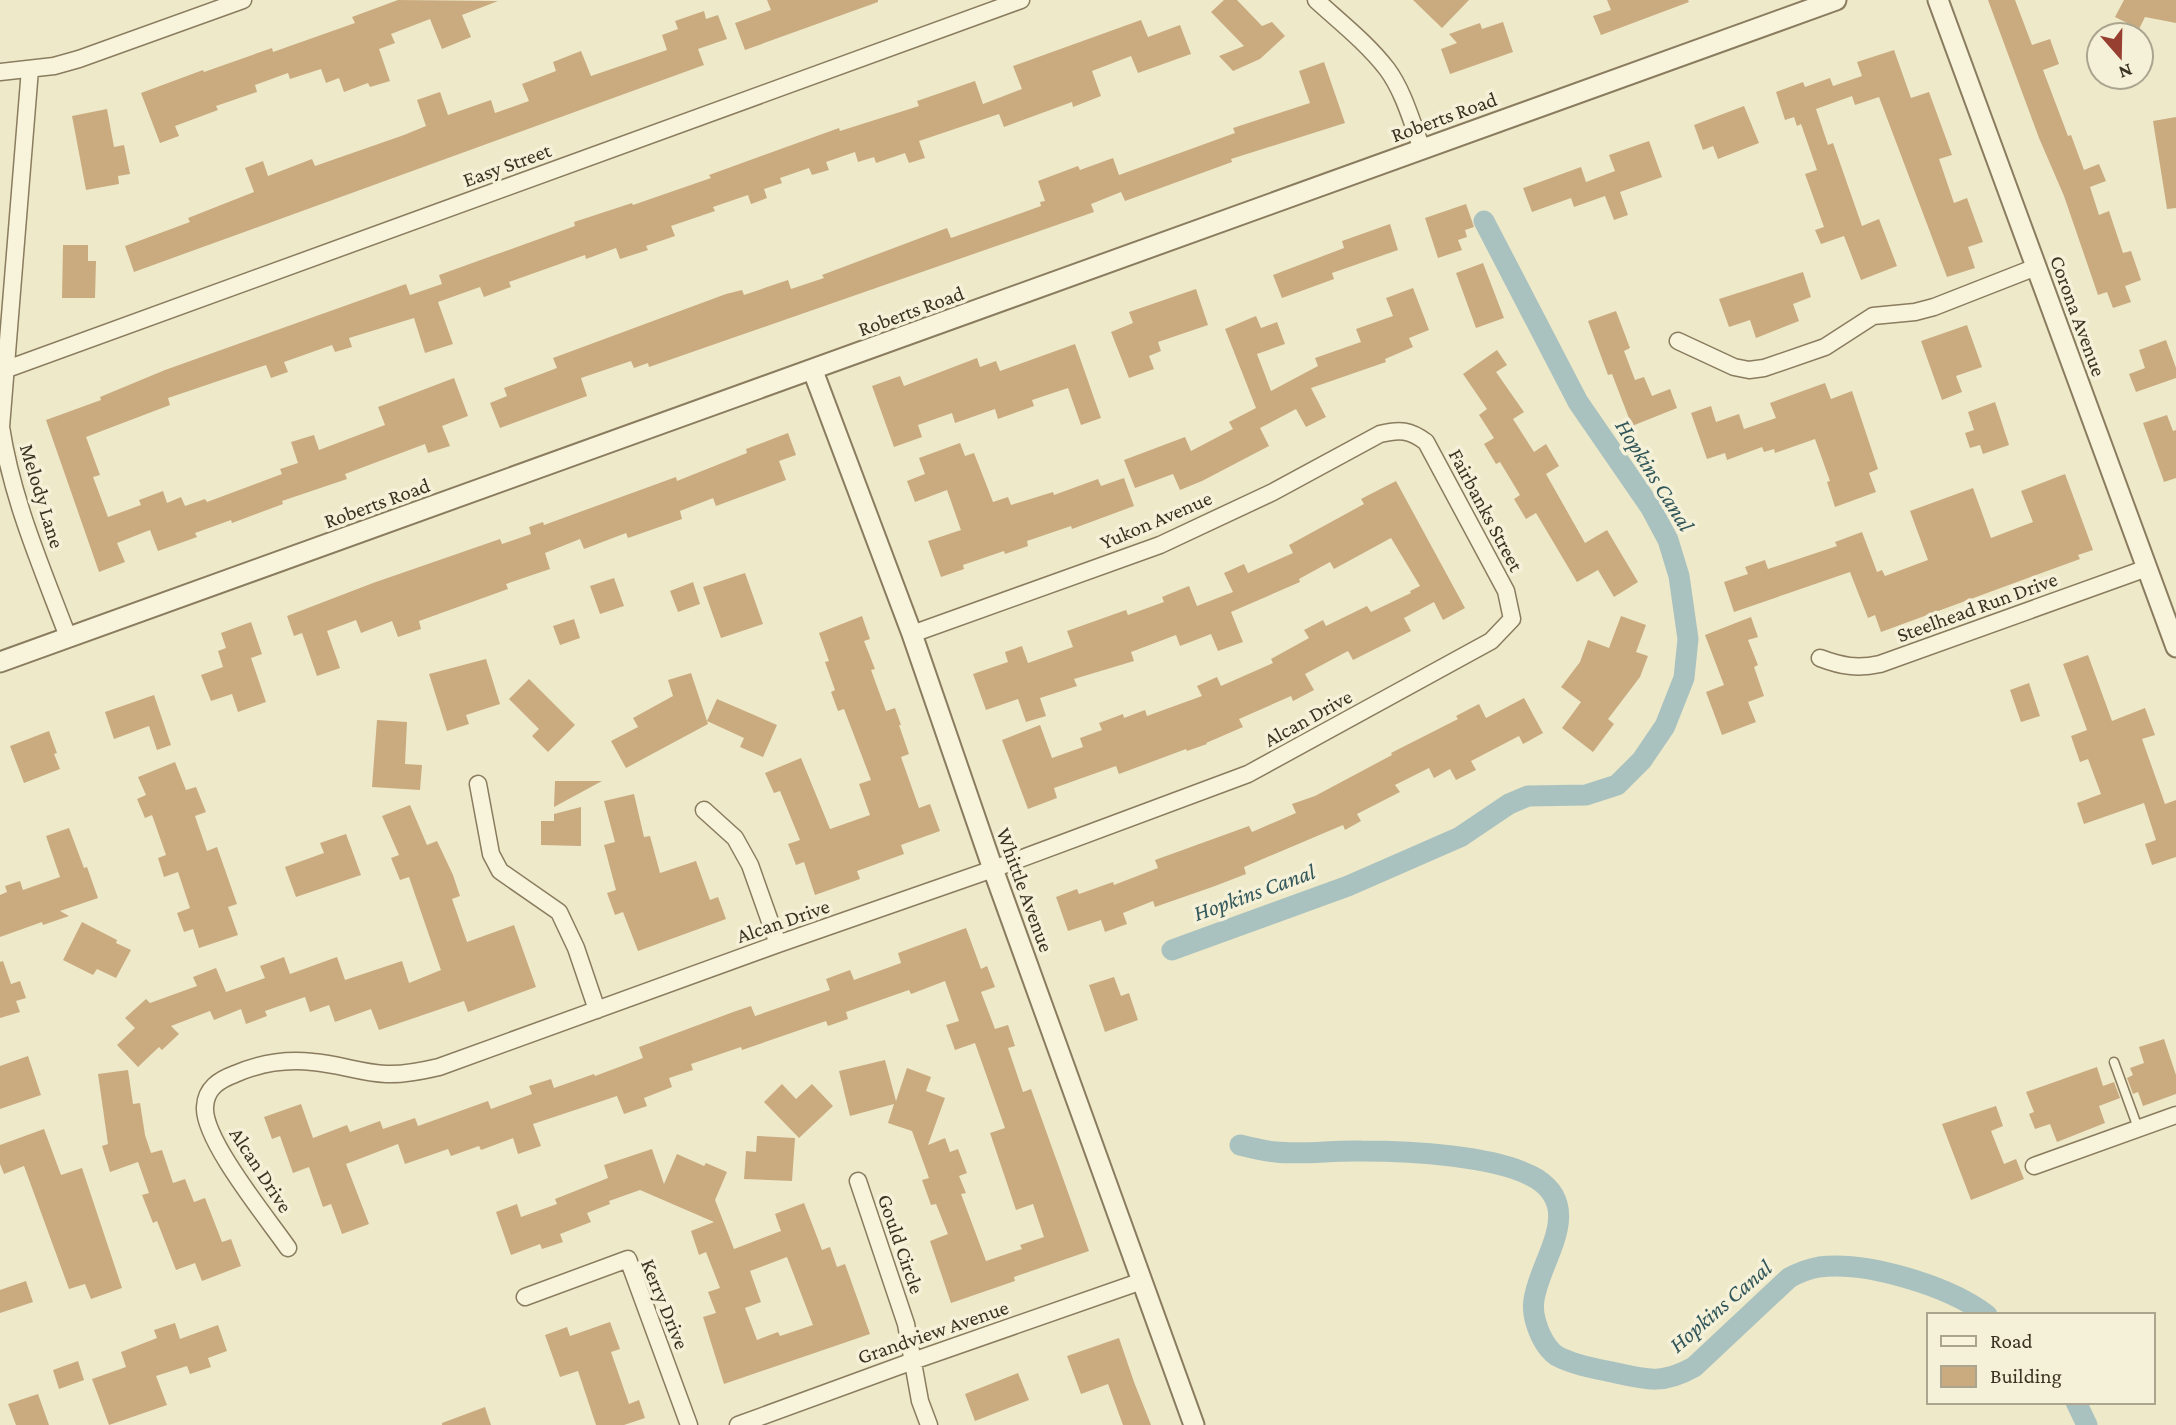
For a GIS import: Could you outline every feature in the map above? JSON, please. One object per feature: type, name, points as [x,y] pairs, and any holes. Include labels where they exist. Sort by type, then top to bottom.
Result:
[{"type":"street","points":[[0,72],[79,60],[243,0]]},
{"type":"street","name":"Easy Street","points":[[7,369],[1021,0]]},
{"type":"street","points":[[1316,0],[1360,40],[1387,70],[1402,96],[1422,149]]},
{"type":"street","name":"Roberts Road","points":[[0,662],[1836,0]]},
{"type":"street","name":"Corona Avenue","points":[[1938,0],[2176,647]]},
{"type":"street","name":"Melody Lane","points":[[30,69],[1,427],[7,466],[18,503],[68,637]]},
{"type":"street","points":[[1678,341],[1734,367],[1749,370],[1764,368],[1825,347],[1873,317],[1934,307],[2036,267]]},
{"type":"street","name":"Whittle Avenue","points":[[813,371],[912,634],[993,869],[1194,1425]]},
{"type":"street","name":"Yukon Avenue","points":[[912,634],[1160,545],[1273,492],[1380,434],[1408,430]]},
{"type":"street","name":"Fairbanks Street","points":[[1408,430],[1426,442],[1506,592],[1512,620]]},
{"type":"street","name":"Steelhead Run Drive","points":[[1820,657],[1840,666],[1859,668],[1880,664],[2147,568]]},
{"type":"street","name":"Alcan Drive","points":[[288,1248],[234,1171],[211,1132],[205,1108],[213,1086],[223,1079],[264,1064],[288,1061],[314,1062],[387,1074],[439,1067],[993,869],[1248,774],[1491,641],[1512,620]]},
{"type":"street","points":[[478,784],[491,854],[500,871],[559,912],[576,948],[597,1010]]},
{"type":"street","points":[[704,810],[735,838],[750,865],[778,944]]},
{"type":"street","points":[[2034,1166],[2176,1115]]},
{"type":"street","name":"Gould Circle","points":[[858,1181],[906,1324],[920,1401],[929,1425]]},
{"type":"street","name":"Kerry Drive","points":[[525,1297],[628,1259],[689,1425]]},
{"type":"street","name":"Grandview Avenue","points":[[738,1425],[1142,1282]]},
{"type":"lane","points":[[2114,1062],[2138,1128]]},
{"type":"building","points":[[398,0],[498,1],[462,15],[471,37],[442,49],[430,19],[391,34],[395,43],[379,49],[390,81],[370,87],[368,83],[344,92],[339,78],[326,83],[321,69],[290,79],[288,73],[255,85],[257,92],[216,106],[218,110],[175,126],[179,136],[160,143],[141,93],[203,70],[204,72],[272,48],[273,52],[355,23],[352,17]]},
{"type":"building","points":[[767,0],[878,2],[745,50],[735,23],[771,10]]},
{"type":"building","points":[[1224,0],[1237,0],[1262,26],[1272,22],[1285,36],[1260,59],[1233,71],[1219,56],[1244,46],[1211,12]]},
{"type":"building","points":[[1413,0],[1469,0],[1442,28]]},
{"type":"building","points":[[1607,0],[1689,2],[1601,35],[1593,16],[1611,10]]},
{"type":"building","points":[[1988,0],[2015,0],[2032,45],[2050,39],[2059,64],[2043,70],[2084,170],[2099,164],[2106,181],[2090,187],[2099,215],[2109,211],[2123,253],[2131,251],[2141,280],[2125,286],[2131,302],[2113,308],[2107,292],[2098,295],[2064,196],[2039,138]]},
{"type":"building","points":[[2124,0],[2176,0],[2176,23],[2145,17],[2143,21],[2123,21],[2115,17]]},
{"type":"building","points":[[704,11],[706,19],[718,15],[727,39],[698,49],[704,65],[134,272],[125,246],[190,222],[188,218],[254,192],[245,168],[263,161],[268,176],[312,159],[315,166],[404,135],[426,126],[417,100],[440,92],[448,115],[491,100],[495,113],[529,101],[522,84],[556,71],[553,62],[581,51],[591,76],[667,50],[662,35],[678,29],[675,21]]},
{"type":"building","points":[[1141,20],[1148,37],[1180,25],[1191,54],[1138,73],[1131,56],[1092,71],[1101,96],[1073,107],[1072,102],[1004,127],[999,114],[919,141],[925,158],[909,163],[905,153],[876,163],[874,157],[858,162],[855,152],[826,162],[829,170],[812,175],[809,168],[780,178],[782,183],[764,189],[767,198],[751,204],[748,195],[713,207],[715,211],[671,226],[675,236],[646,246],[648,250],[620,259],[616,248],[586,259],[585,255],[509,282],[511,287],[484,297],[480,287],[438,302],[453,344],[425,353],[414,318],[349,338],[352,347],[335,352],[332,345],[284,362],[288,372],[271,378],[266,365],[168,398],[170,405],[86,437],[100,475],[93,477],[108,517],[141,505],[139,500],[163,491],[167,503],[181,497],[185,506],[205,499],[207,502],[282,474],[280,469],[298,463],[291,442],[314,435],[319,450],[385,425],[378,407],[454,378],[468,416],[442,426],[450,446],[428,453],[425,444],[345,474],[347,479],[282,501],[283,504],[232,523],[231,520],[195,533],[197,537],[158,551],[150,530],[117,543],[125,562],[99,572],[46,420],[101,400],[100,397],[165,370],[406,284],[410,295],[442,284],[439,275],[575,226],[574,222],[711,178],[709,175],[839,128],[840,131],[919,106],[917,101],[975,81],[983,104],[1022,89],[1013,66]]},
{"type":"building","points":[[1503,22],[1513,52],[1450,74],[1441,49],[1457,43],[1449,34],[1480,23],[1482,29]]},
{"type":"building","points":[[1894,50],[1911,98],[1929,92],[1952,155],[1939,159],[1954,203],[1967,198],[1983,242],[1968,247],[1975,268],[1947,277],[1879,97],[1855,105],[1852,96],[1816,109],[1828,145],[1833,143],[1862,226],[1879,219],[1897,266],[1861,280],[1844,236],[1821,244],[1815,230],[1824,227],[1805,174],[1817,170],[1801,124],[1797,126],[1794,117],[1785,120],[1776,92],[1803,82],[1805,87],[1830,78],[1833,86],[1862,76],[1857,62]]},
{"type":"building","points":[[1324,62],[1345,123],[1231,159],[1232,162],[1125,201],[1121,192],[1091,204],[1094,212],[649,367],[648,363],[634,368],[631,361],[581,378],[587,396],[500,428],[490,403],[507,396],[504,388],[557,368],[553,358],[726,294],[742,290],[744,295],[788,280],[791,289],[947,228],[951,238],[1041,206],[1040,202],[1045,201],[1038,181],[1078,166],[1080,170],[1113,158],[1119,175],[1235,133],[1233,128],[1310,103],[1299,71]]},
{"type":"building","points":[[1744,106],[1759,143],[1718,159],[1713,146],[1703,150],[1694,125]]},
{"type":"building","points":[[107,109],[114,147],[124,145],[130,174],[118,176],[119,184],[86,190],[72,116]]},
{"type":"building","points":[[2176,117],[2176,208],[2167,209],[2153,121]]},
{"type":"building","points":[[1649,141],[1662,177],[1620,192],[1628,215],[1614,220],[1605,196],[1574,207],[1571,198],[1532,212],[1523,188],[1581,167],[1586,182],[1615,171],[1609,155]]},
{"type":"building","points":[[1466,204],[1474,227],[1465,230],[1467,237],[1458,240],[1462,250],[1438,258],[1425,218]]},
{"type":"building","points":[[1390,224],[1398,250],[1332,273],[1334,279],[1282,298],[1273,275],[1344,248],[1342,241]]},
{"type":"building","points":[[63,245],[88,245],[88,261],[96,261],[95,298],[62,298]]},
{"type":"building","points":[[1483,263],[1504,318],[1476,328],[1456,273]]},
{"type":"building","points":[[1803,272],[1811,297],[1793,304],[1799,321],[1756,338],[1750,320],[1729,327],[1719,299]]},
{"type":"building","points":[[1413,288],[1429,330],[1409,338],[1413,347],[1385,359],[1386,362],[1311,388],[1326,417],[1306,427],[1296,409],[1260,428],[1269,446],[1202,481],[1180,490],[1173,474],[1135,488],[1124,460],[1185,437],[1191,451],[1233,429],[1229,422],[1256,408],[1225,329],[1256,316],[1261,328],[1277,322],[1285,344],[1257,354],[1271,391],[1318,366],[1315,358],[1361,342],[1356,329],[1393,316],[1386,298]]},
{"type":"building","points":[[1196,289],[1208,325],[1158,342],[1161,351],[1149,356],[1154,369],[1129,378],[1111,332],[1133,323],[1129,312]]},
{"type":"building","points":[[1616,311],[1630,348],[1624,351],[1635,380],[1644,377],[1652,396],[1670,389],[1677,408],[1632,426],[1612,374],[1608,375],[1588,321]]},
{"type":"building","points":[[1967,325],[1982,367],[1956,376],[1962,392],[1942,400],[1921,341]]},
{"type":"building","points":[[2166,340],[2176,368],[2176,378],[2136,392],[2129,374],[2145,368],[2139,350]]},
{"type":"building","points":[[1075,344],[1101,418],[1081,425],[1068,388],[1032,400],[1034,406],[998,419],[995,409],[955,423],[952,413],[918,425],[922,437],[894,447],[872,386],[900,376],[904,386],[977,358],[980,367],[996,361],[1000,371]]},
{"type":"building","points":[[1497,350],[1507,365],[1496,372],[1524,412],[1513,419],[1534,452],[1546,444],[1559,466],[1546,474],[1585,543],[1607,530],[1638,582],[1614,597],[1598,570],[1577,582],[1536,513],[1526,519],[1514,499],[1520,495],[1500,462],[1496,464],[1484,444],[1494,438],[1479,415],[1487,409],[1463,374]]},
{"type":"building","points":[[1825,383],[1831,399],[1852,391],[1878,469],[1869,473],[1876,492],[1835,507],[1827,482],[1830,481],[1815,439],[1775,453],[1774,449],[1764,452],[1762,447],[1727,460],[1725,453],[1707,459],[1691,413],[1711,406],[1716,422],[1739,414],[1744,429],[1776,418],[1770,403]]},
{"type":"building","points":[[1995,402],[2009,445],[1983,454],[1980,445],[1970,448],[1965,433],[1974,430],[1968,412]]},
{"type":"building","points":[[2167,415],[2173,431],[2176,430],[2176,478],[2164,482],[2143,423]]},
{"type":"building","points":[[788,433],[796,455],[779,461],[786,480],[716,506],[713,498],[680,511],[682,519],[628,538],[626,533],[584,549],[580,539],[545,553],[550,569],[506,584],[508,589],[419,621],[421,629],[398,637],[392,621],[361,633],[356,620],[327,631],[340,668],[317,676],[302,633],[294,636],[287,616],[500,539],[502,544],[531,534],[529,527],[543,522],[544,525],[676,477],[677,481]]},
{"type":"building","points":[[960,443],[965,456],[974,453],[993,502],[1008,497],[1011,505],[1053,492],[1054,495],[1098,479],[1101,486],[1124,478],[1134,506],[1072,529],[1071,526],[1027,541],[1028,546],[963,565],[964,569],[941,577],[928,541],[961,530],[947,490],[915,502],[907,481],[925,474],[919,458]]},
{"type":"building","points":[[2065,474],[2093,550],[2078,555],[2080,559],[1881,632],[1875,615],[1868,618],[1850,572],[1734,612],[1724,582],[1748,574],[1745,567],[1765,560],[1768,569],[1837,546],[1835,542],[1862,532],[1877,572],[1882,570],[1885,576],[1928,560],[1910,511],[1973,488],[1991,538],[2033,522],[2021,491]]},
{"type":"building","points":[[1396,481],[1465,608],[1443,620],[1434,602],[1404,618],[1411,631],[1353,660],[1348,651],[1305,674],[1314,690],[1293,701],[1291,696],[1239,719],[1243,727],[1207,744],[1119,774],[1116,766],[1054,788],[1057,798],[1028,809],[1002,740],[1040,725],[1052,758],[1083,747],[1080,738],[1102,730],[1099,723],[1123,714],[1124,718],[1145,710],[1147,716],[1202,696],[1197,686],[1217,677],[1221,686],[1273,663],[1271,659],[1309,638],[1304,630],[1323,620],[1326,626],[1367,606],[1371,612],[1420,586],[1391,538],[1334,569],[1330,562],[1299,579],[1300,582],[1231,612],[1243,642],[1218,651],[1211,634],[1180,646],[1176,635],[1131,652],[1134,661],[1074,679],[1077,686],[1040,698],[1046,716],[1026,722],[1018,699],[986,710],[973,674],[1008,662],[1005,652],[1022,646],[1028,663],[1073,647],[1067,631],[1126,610],[1128,615],[1164,602],[1162,597],[1189,586],[1197,606],[1233,592],[1224,573],[1244,564],[1248,573],[1293,553],[1289,545],[1364,504],[1361,499]]},
{"type":"building","points":[[745,573],[763,624],[721,638],[703,587]]},
{"type":"building","points":[[614,578],[624,606],[600,614],[590,586]]},
{"type":"building","points":[[693,582],[700,604],[678,612],[670,591]]},
{"type":"building","points":[[862,616],[870,639],[864,641],[875,669],[871,670],[886,711],[895,708],[901,725],[909,754],[901,757],[919,808],[930,804],[940,831],[901,845],[904,854],[857,871],[860,879],[815,895],[804,862],[796,865],[788,844],[800,840],[780,791],[774,793],[765,773],[801,758],[830,829],[870,815],[859,784],[871,780],[844,709],[838,711],[831,692],[835,690],[819,633]]},
{"type":"building","points":[[1621,616],[1646,625],[1636,652],[1648,656],[1640,677],[1608,719],[1614,724],[1593,752],[1562,728],[1581,702],[1561,687],[1580,662],[1588,640],[1609,648]]},
{"type":"building","points":[[1751,617],[1758,637],[1748,640],[1758,665],[1754,667],[1764,696],[1748,702],[1756,722],[1722,735],[1706,692],[1724,685],[1705,635]]},
{"type":"building","points":[[574,619],[580,638],[560,645],[553,626]]},
{"type":"building","points":[[251,622],[262,654],[251,658],[266,702],[238,712],[232,694],[211,701],[201,675],[223,667],[218,651],[226,648],[221,633]]},
{"type":"building","points":[[2088,655],[2112,721],[2145,708],[2155,735],[2142,739],[2165,804],[2176,800],[2176,857],[2152,865],[2145,844],[2156,840],[2144,803],[2084,824],[2077,803],[2101,794],[2088,759],[2080,762],[2071,736],[2087,730],[2063,664]]},
{"type":"building","points":[[486,659],[500,704],[466,715],[469,724],[447,731],[429,674]]},
{"type":"building","points":[[691,673],[708,724],[626,768],[611,741],[638,727],[633,718],[673,696],[668,680]]},
{"type":"building","points":[[529,679],[575,725],[548,752],[532,736],[539,729],[509,699]]},
{"type":"building","points":[[2029,683],[2040,716],[2021,722],[2010,690]]},
{"type":"building","points":[[154,695],[171,745],[157,750],[149,726],[114,739],[105,712]]},
{"type":"building","points":[[1524,698],[1543,733],[1523,744],[1519,736],[1471,761],[1476,770],[1456,780],[1450,769],[1434,778],[1429,768],[1395,785],[1400,792],[1357,814],[1361,821],[1345,830],[1343,825],[1244,867],[1246,874],[1215,886],[1155,907],[1153,901],[1123,913],[1127,924],[1105,932],[1101,920],[1068,931],[1056,897],[1077,889],[1079,894],[1113,882],[1114,885],[1158,868],[1155,860],[1249,826],[1252,832],[1296,813],[1292,804],[1315,796],[1392,755],[1391,753],[1458,719],[1456,716],[1479,704],[1486,718]]},
{"type":"building","points":[[717,699],[777,725],[763,757],[740,747],[744,738],[707,721]]},
{"type":"building","points":[[377,720],[407,722],[405,764],[422,765],[420,790],[372,787]]},
{"type":"building","points":[[49,731],[60,769],[24,783],[10,746]]},
{"type":"building","points":[[175,762],[186,790],[196,787],[206,812],[195,816],[207,851],[217,847],[237,904],[228,907],[238,935],[199,948],[193,929],[184,932],[177,913],[190,908],[178,872],[164,877],[158,858],[166,855],[152,815],[145,818],[137,799],[146,795],[138,777]]},
{"type":"building","points":[[555,781],[602,781],[554,807]]},
{"type":"building","points":[[634,794],[644,837],[650,836],[660,873],[696,861],[710,900],[718,897],[726,919],[638,951],[623,912],[615,915],[607,893],[616,890],[604,845],[615,842],[604,801]]},
{"type":"building","points":[[410,805],[427,845],[437,841],[453,875],[460,896],[452,899],[467,942],[514,925],[536,987],[468,1012],[464,1001],[379,1030],[371,1009],[335,1022],[329,1005],[310,1012],[305,997],[265,1011],[267,1016],[246,1024],[241,1009],[214,1020],[210,1011],[171,1026],[179,1034],[162,1050],[159,1047],[138,1067],[117,1045],[135,1028],[125,1018],[146,999],[150,1003],[197,986],[193,977],[216,968],[226,992],[265,978],[260,966],[284,957],[290,974],[337,957],[345,980],[402,961],[409,983],[441,970],[409,877],[400,880],[391,858],[399,855],[382,816]]},
{"type":"building","points":[[581,807],[581,846],[541,845],[541,821],[554,821],[554,814]]},
{"type":"building","points":[[69,828],[98,898],[60,911],[69,916],[43,925],[42,922],[0,937],[0,895],[7,892],[5,886],[20,881],[23,890],[60,877],[46,836]]},
{"type":"building","points":[[346,834],[361,875],[296,897],[285,867],[324,853],[320,843]]},
{"type":"building","points":[[82,922],[131,950],[116,978],[97,969],[93,975],[63,960]]},
{"type":"building","points":[[966,928],[981,969],[987,966],[995,987],[981,992],[995,1029],[1008,1025],[1015,1046],[1008,1048],[1023,1092],[1031,1089],[1089,1251],[1014,1277],[1015,1281],[951,1303],[930,1241],[948,1234],[936,1204],[931,1205],[922,1180],[929,1178],[912,1131],[888,1123],[894,1104],[850,1116],[839,1071],[885,1060],[896,1101],[907,1068],[931,1077],[926,1091],[945,1098],[928,1145],[945,1138],[950,1152],[958,1149],[967,1173],[959,1176],[966,1193],[961,1194],[986,1261],[1022,1249],[1020,1245],[1044,1237],[1033,1204],[1016,1210],[990,1133],[1005,1128],[975,1043],[955,1050],[946,1025],[959,1021],[945,981],[911,994],[909,990],[846,1012],[848,1019],[828,1026],[826,1021],[742,1050],[741,1047],[691,1064],[693,1070],[669,1078],[672,1087],[644,1098],[647,1106],[624,1114],[617,1096],[533,1124],[541,1146],[518,1154],[513,1138],[481,1150],[479,1146],[451,1156],[448,1149],[405,1164],[398,1144],[346,1164],[369,1224],[342,1234],[331,1204],[323,1207],[309,1167],[293,1173],[280,1136],[272,1139],[264,1117],[301,1104],[313,1138],[347,1125],[350,1132],[380,1121],[383,1129],[415,1118],[418,1126],[488,1101],[491,1109],[532,1094],[529,1086],[551,1079],[554,1088],[643,1058],[639,1047],[736,1011],[751,1006],[755,1016],[830,990],[826,979],[850,970],[854,980],[901,963],[898,953]]},
{"type":"building","points":[[3,961],[11,984],[20,981],[26,998],[16,1001],[20,1012],[0,1018],[0,962]]},
{"type":"building","points":[[1114,977],[1121,996],[1129,993],[1138,1020],[1105,1032],[1089,985]]},
{"type":"building","points":[[2164,1039],[2176,1075],[2176,1094],[2143,1106],[2138,1092],[2133,1094],[2127,1078],[2133,1075],[2130,1068],[2144,1063],[2139,1047]]},
{"type":"building","points":[[28,1056],[41,1095],[0,1109],[0,1066]]},
{"type":"building","points":[[2097,1067],[2103,1086],[2114,1082],[2120,1098],[2099,1106],[2105,1123],[2057,1142],[2050,1124],[2035,1129],[2029,1114],[2034,1112],[2026,1092]]},
{"type":"building","points":[[128,1070],[133,1104],[140,1103],[151,1153],[162,1150],[173,1183],[185,1179],[194,1202],[205,1198],[222,1242],[231,1239],[241,1266],[202,1281],[195,1263],[176,1270],[157,1221],[153,1223],[142,1195],[149,1193],[138,1162],[110,1172],[102,1146],[108,1144],[98,1074]]},
{"type":"building","points":[[782,1084],[796,1099],[812,1084],[833,1106],[799,1138],[764,1102]]},
{"type":"building","points":[[1996,1106],[2003,1126],[1991,1131],[2004,1164],[2016,1159],[2024,1179],[1971,1200],[1942,1124]]},
{"type":"building","points":[[44,1129],[61,1175],[82,1168],[122,1288],[91,1299],[85,1284],[69,1289],[24,1166],[4,1174],[0,1164],[0,1145]]},
{"type":"building","points":[[757,1136],[795,1138],[792,1181],[744,1179],[746,1151],[756,1152]]},
{"type":"building","points":[[652,1149],[664,1184],[677,1154],[704,1166],[706,1163],[727,1172],[715,1200],[734,1249],[781,1231],[775,1214],[804,1203],[822,1250],[830,1247],[837,1267],[845,1264],[870,1334],[724,1384],[703,1317],[716,1313],[708,1292],[720,1288],[706,1252],[699,1255],[691,1231],[714,1222],[640,1190],[609,1201],[610,1204],[587,1213],[591,1222],[560,1234],[563,1242],[542,1249],[540,1244],[511,1255],[496,1212],[517,1204],[521,1217],[557,1204],[555,1199],[608,1178],[604,1165]],"holes":[[[787,1257],[813,1325],[780,1336],[778,1332],[757,1340],[745,1308],[761,1302],[750,1271]]]},
{"type":"building","points":[[26,1281],[33,1302],[0,1313],[0,1290]]},
{"type":"building","points":[[610,1322],[620,1349],[611,1352],[629,1404],[639,1400],[645,1418],[624,1425],[596,1425],[578,1371],[560,1377],[545,1335],[567,1327],[570,1336]]},
{"type":"building","points":[[175,1323],[180,1339],[218,1325],[227,1351],[208,1358],[211,1367],[190,1374],[187,1366],[156,1376],[167,1405],[109,1425],[92,1379],[126,1367],[121,1352],[157,1338],[154,1330]]},
{"type":"building","points":[[1119,1338],[1151,1425],[1123,1425],[1108,1384],[1081,1394],[1067,1356]]},
{"type":"building","points":[[78,1361],[84,1380],[59,1389],[53,1370]]},
{"type":"building","points":[[1018,1373],[1029,1400],[975,1421],[965,1394]]},
{"type":"building","points":[[38,1394],[49,1425],[16,1425],[8,1404]]},
{"type":"building","points":[[485,1407],[491,1425],[442,1425],[442,1423]]},
{"type":"waterway","name":"Hopkins Canal","points":[[1172,950],[1348,886],[1460,837],[1509,804],[1528,796],[1586,795],[1617,785],[1642,760],[1665,726],[1684,678],[1688,639],[1679,576],[1668,540],[1651,508],[1578,402],[1484,221]]},
{"type":"waterway","name":"Hopkins Canal","points":[[1240,1145],[1287,1153],[1380,1151],[1452,1156],[1500,1164],[1537,1179],[1551,1192],[1557,1206],[1558,1221],[1534,1300],[1536,1323],[1544,1342],[1554,1354],[1595,1369],[1652,1379],[1682,1373],[1694,1367],[1789,1278],[1819,1267],[1860,1268],[1907,1278],[1951,1294],[1984,1313]]},
{"type":"waterway","name":"Hopkins Canal","points":[[2077,1404],[2087,1425]]}]
